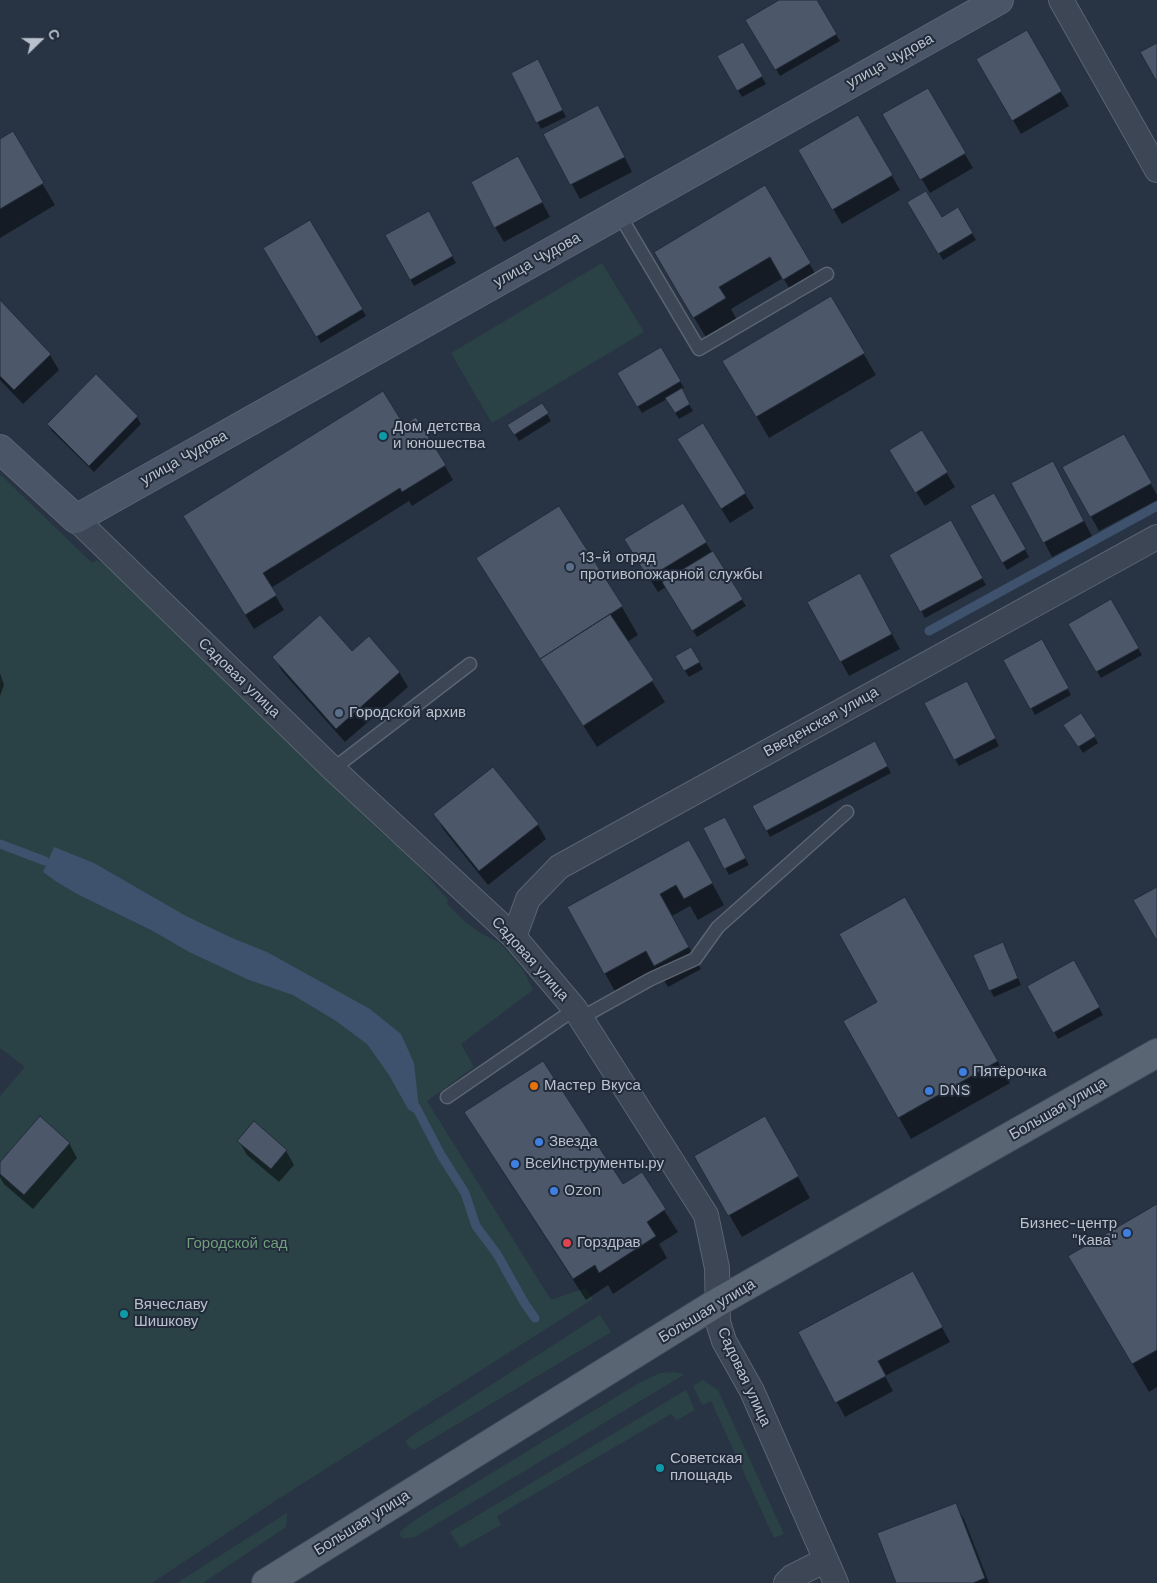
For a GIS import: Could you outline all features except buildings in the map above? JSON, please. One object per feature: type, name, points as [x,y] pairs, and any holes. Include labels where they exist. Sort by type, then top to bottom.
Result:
[{"type":"main road","name":"Большая улица","points":[[266,1583],[718,1302],[1157,1053]]},
{"type":"street","name":"улица Чудова","points":[[76,519],[998,0]]},
{"type":"street","points":[[1061,0],[1157,170]]},
{"type":"street","name":"Садовая улица","points":[[0,449],[76,519],[333,769],[514,937],[578,1014],[706,1215],[717,1268],[718,1322],[724,1341],[752,1391],[836,1583]]},
{"type":"street","name":"Введенская улица","points":[[514,937],[528,900],[559,867],[1157,537]]},
{"type":"street","points":[[786,1583],[792,1577],[826,1560]]},
{"type":"lane","points":[[619,214],[699,349],[827,274]]},
{"type":"lane","points":[[333,769],[470,664]]},
{"type":"lane","points":[[447,1097],[578,1014],[695,959],[718,927],[847,812]]},
{"type":"green space","points":[[602,263],[644,332],[492,423],[451,353]]},
{"type":"green space","name":"Городской сад","points":[[1,475],[92,563],[97,560],[112,570],[378,830],[408,854],[448,900],[447,904],[463,920],[482,934],[499,942],[523,970],[533,990],[461,1044],[474,1067],[427,1101],[551,1300],[585,1288],[593,1299],[272,1503],[152,1583],[0,1583],[0,1096],[25,1067],[0,1048]]},
{"type":"green space","points":[[600,1315],[611,1332],[414,1450],[407,1445],[406,1441],[410,1437]]},
{"type":"green space","points":[[673,1372],[685,1374],[415,1537],[404,1539],[399,1535],[402,1530],[418,1518],[639,1383],[660,1373]]},
{"type":"green space","points":[[703,1380],[718,1390],[784,1534],[774,1538],[711,1401],[702,1405],[693,1386]]},
{"type":"green space","points":[[686,1390],[695,1410],[677,1420],[671,1414],[497,1516],[501,1525],[460,1548],[450,1532]]},
{"type":"green space","points":[[287,1513],[286,1527],[203,1583],[177,1583]]},
{"type":"water","points":[[54,847],[94,863],[186,916],[267,952],[370,1009],[401,1034],[414,1063],[420,1117],[408,1109],[389,1075],[367,1044],[336,1021],[293,995],[249,980],[189,952],[153,931],[77,894],[57,882],[43,872]]},
{"type":"waterway","points":[[929,631],[1157,506]]},
{"type":"waterway","points":[[0,844],[45,861]]},
{"type":"waterway","points":[[416,1107],[441,1155],[465,1193],[476,1226],[497,1254],[535,1318]]},
{"type":"place","name":"Дом детства и юношества","points":[[383,436]]},
{"type":"place","name":"13-й отряд противопожарной службы","points":[[570,567]]},
{"type":"place","name":"Городской архив","points":[[339,713]]},
{"type":"place","name":"Пятёрочка","points":[[963,1072]]},
{"type":"place","name":"Мастер Вкуса","points":[[534,1086]]},
{"type":"place","name":"DNS","points":[[929,1091]]},
{"type":"place","name":"Звезда","points":[[539,1142]]},
{"type":"place","name":"ВсеИнструменты.ру","points":[[515,1164]]},
{"type":"place","name":"Ozon","points":[[554,1191]]},
{"type":"place","name":"Бизнес-центр \"Кава\"","points":[[1127,1233]]},
{"type":"place","name":"Горздрав","points":[[567,1243]]},
{"type":"place","name":"Вячеславу Шишкову","points":[[124,1314]]},
{"type":"place","name":"Советская площадь","points":[[660,1468]]}]
